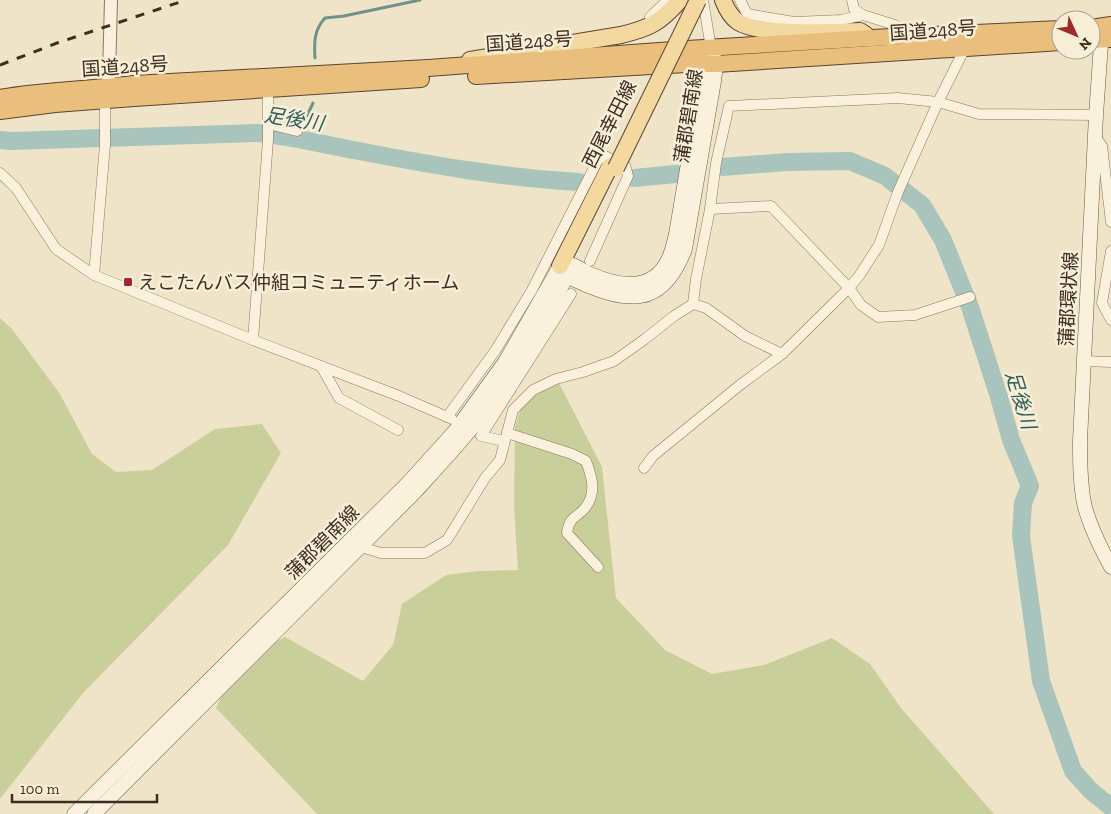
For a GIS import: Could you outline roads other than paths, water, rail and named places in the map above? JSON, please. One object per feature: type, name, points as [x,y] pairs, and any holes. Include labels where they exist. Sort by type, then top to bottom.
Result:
[{"type":"highway","name":"国道248号","points":[[0,111],[105,94],[133,84],[428,68],[871,38],[1051,30]]},
{"type":"highway","name":"国道248号","points":[[0,98],[53,91],[105,94],[268,90],[486,75],[711,64],[1051,43]]},
{"type":"main road","points":[[428,68],[491,55],[621,35],[640,30],[654,24],[667,15],[680,0]]},
{"type":"main road","points":[[711,1],[737,21],[760,30],[860,31],[871,38]]},
{"type":"main road","name":"西尾幸田線","points":[[567,269],[613,167],[711,1]]},
{"type":"main road","name":"蒲郡碧南線","points":[[567,269],[606,293],[635,298],[656,291],[678,267],[685,249],[711,64],[711,48]]},
{"type":"main road","name":"蒲郡環状線","points":[[1099,60],[1083,361],[1080,441],[1081,485],[1085,505],[1101,548],[1111,567]]},
{"type":"main road","name":"蒲郡碧南線","points":[[94,814],[415,492],[465,437],[500,390],[547,314],[567,269]]},
{"type":"main road","name":"蒲郡碧南線","points":[[74,814],[408,483],[455,431],[505,362],[567,269]]},
{"type":"street","points":[[94,275],[105,137],[105,94],[109,76],[111,0]]},
{"type":"street","points":[[650,17],[668,0]]},
{"type":"street","points":[[852,0],[854,9],[862,15],[895,25],[900,33],[906,37]]},
{"type":"street","points":[[711,48],[711,1],[747,14],[794,22],[841,20],[862,15]]},
{"type":"street","points":[[644,468],[653,456],[740,385],[782,354],[849,288],[879,245],[898,192],[938,102],[965,48]]},
{"type":"street","points":[[253,340],[268,140],[268,90]]},
{"type":"street","points":[[694,304],[696,279],[710,209],[714,174],[729,106],[898,98],[938,102],[979,114],[1096,115]]},
{"type":"street","points":[[268,127],[297,131]]},
{"type":"street","points":[[1095,135],[1102,146],[1111,222]]},
{"type":"street","points":[[0,173],[16,188],[56,249],[94,275],[449,418],[496,351],[532,290],[598,160],[605,156],[625,165],[628,176],[590,261]]},
{"type":"street","points":[[710,209],[771,206],[849,288],[861,305],[878,317],[915,316],[967,298]]},
{"type":"street","points":[[1111,251],[1102,303],[1111,320]]},
{"type":"street","points":[[572,294],[481,436],[506,437],[572,454],[586,461],[592,476],[593,495],[585,509],[573,517],[566,533],[598,566]]},
{"type":"street","points":[[360,547],[381,553],[426,553],[447,540],[486,478],[500,460],[513,410],[533,390],[556,380],[614,361],[674,316],[694,304],[706,308],[745,336],[782,354]]},
{"type":"street","points":[[1083,361],[1111,362]]},
{"type":"street","points":[[321,366],[340,398],[398,430]]},
{"type":"waterway","points":[[315,58],[316,36],[325,18],[344,16],[420,0]]},
{"type":"waterway","points":[[293,127],[307,116],[313,103]]},
{"type":"waterway","name":"足後川","points":[[282,136],[288,131]]},
{"type":"waterway","name":"足後川","points":[[0,140],[257,133],[295,138],[468,170],[579,182]]},
{"type":"waterway","name":"足後川","points":[[722,167],[787,162],[850,161],[885,176],[922,205],[943,240],[970,307],[1011,440],[1030,486],[1023,503],[1021,536],[1041,681],[1073,771],[1091,791],[1111,807]]},
{"type":"waterway","name":"足後川","points":[[634,178],[676,174]]},
{"type":"railway","points":[[0,65],[57,43],[186,0]]},
{"type":"place","name":"えこたんバス仲組コミュニティホーム","points":[[128,282]]}]
